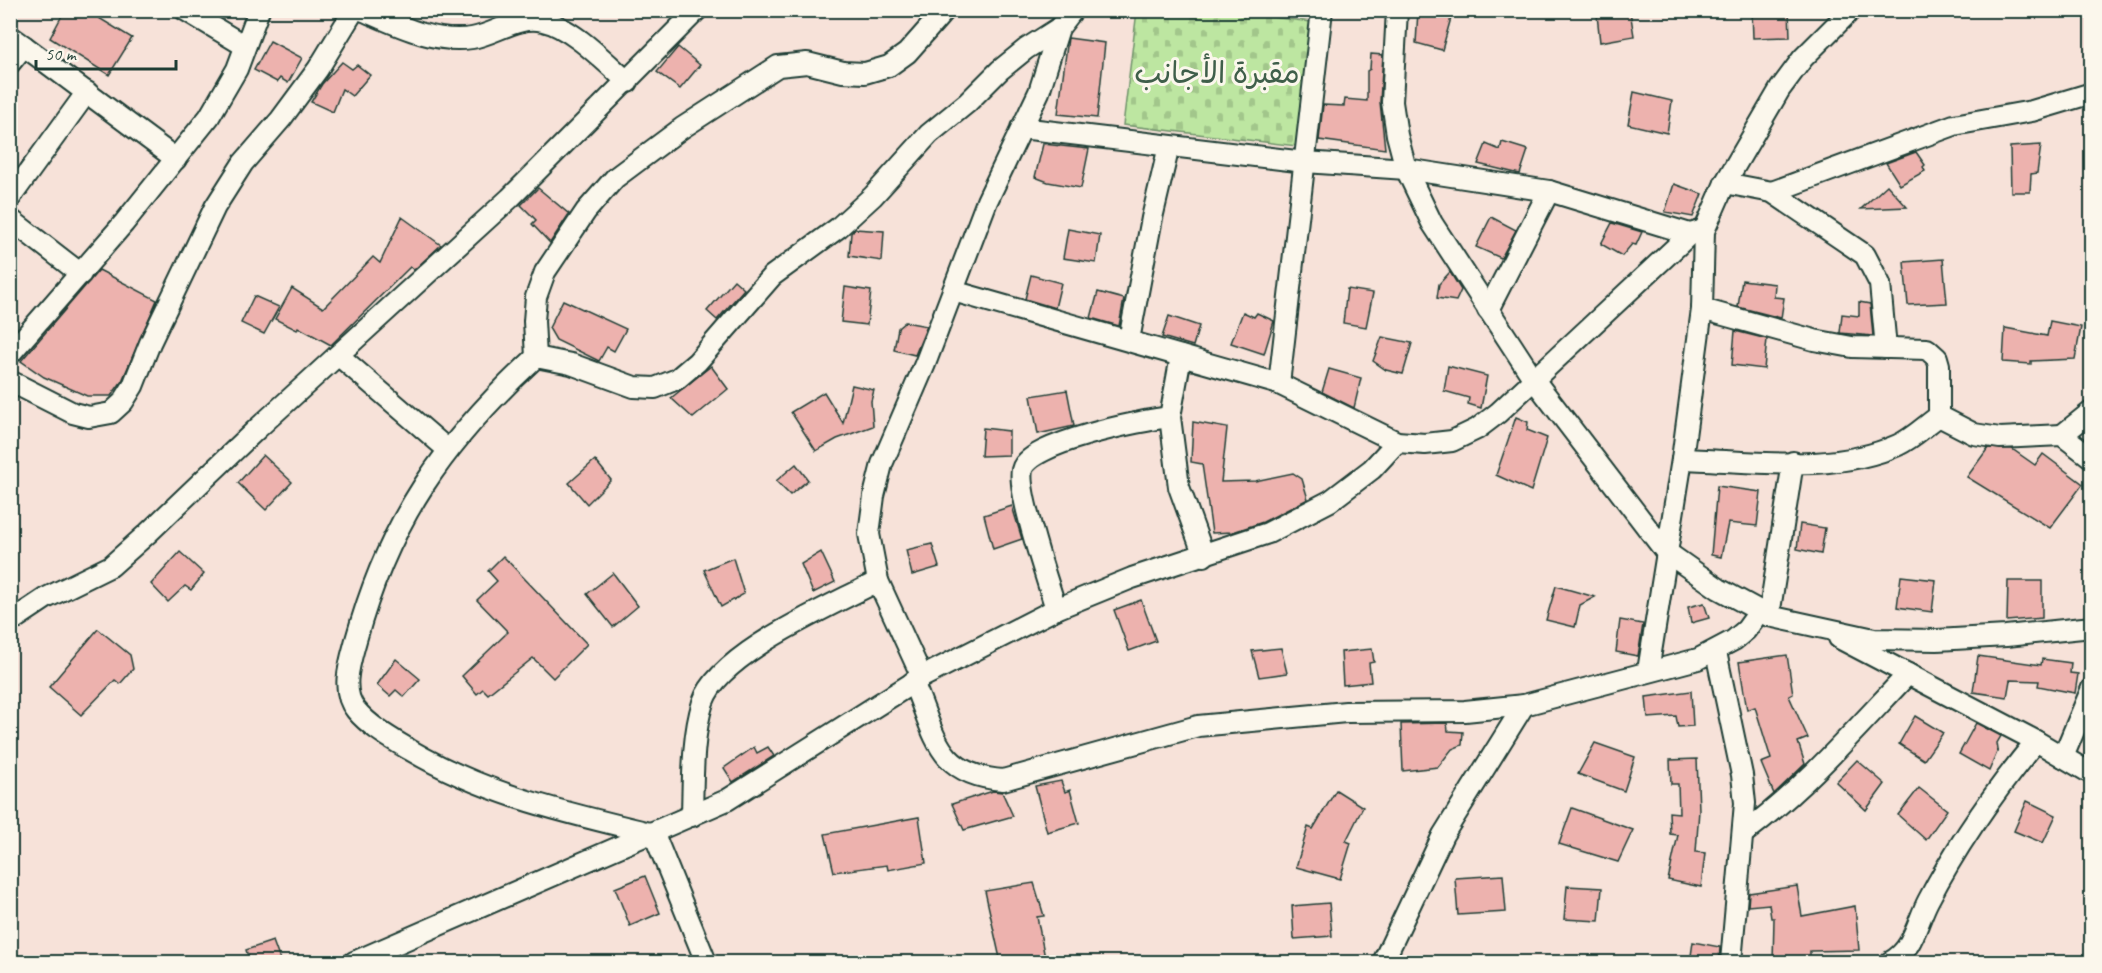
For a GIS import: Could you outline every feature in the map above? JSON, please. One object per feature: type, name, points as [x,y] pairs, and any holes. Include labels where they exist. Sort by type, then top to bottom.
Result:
[{"type":"street","points":[[184,10],[245,46]]},
{"type":"street","points":[[10,354],[81,274],[176,159],[224,95],[259,10]]},
{"type":"street","points":[[10,381],[73,412],[89,417],[111,413],[123,402],[133,386],[150,343],[215,207],[243,163],[281,119],[318,69],[354,10]]},
{"type":"street","points":[[362,10],[414,31],[454,39],[493,32],[528,15],[570,35],[628,82]]},
{"type":"street","points":[[10,622],[46,598],[111,566],[338,354],[510,198],[628,82],[697,10]]},
{"type":"street","points":[[536,357],[534,321],[536,297],[545,272],[586,211],[615,177],[682,128],[778,66],[807,63],[843,72],[865,73],[889,66],[908,53],[945,10]]},
{"type":"street","points":[[536,357],[571,364],[634,387],[655,388],[677,379],[697,362],[772,276],[838,228],[873,196],[929,134],[967,103],[1000,70],[1026,49],[1059,28],[1073,10]]},
{"type":"street","points":[[1279,384],[1322,10]]},
{"type":"street","points":[[1397,10],[1392,102],[1396,135],[1406,170],[1432,223],[1535,381],[1665,551],[1719,589],[1764,614],[1874,639],[1937,640],[2006,636],[2091,627]]},
{"type":"street","points":[[953,291],[1279,384],[1397,442],[1425,444],[1452,441],[1477,429],[1535,381],[1696,232],[1780,89],[1803,58],[1851,10]]},
{"type":"street","points":[[1059,28],[1039,92],[987,201],[882,464],[869,534],[878,581],[918,680],[946,758],[958,769],[973,776],[1003,780],[1198,726],[1346,712],[1465,711],[1524,705],[1698,659],[1716,652],[1764,614],[1792,462]]},
{"type":"street","points":[[10,63],[17,41],[176,159]]},
{"type":"street","points":[[10,198],[87,92]]},
{"type":"street","points":[[1772,192],[1954,124],[1996,115],[2032,111],[2091,93]]},
{"type":"street","points":[[1021,128],[1305,162],[1406,170],[1549,191],[1696,232]]},
{"type":"street","points":[[1129,340],[1152,218],[1169,146]]},
{"type":"street","points":[[1725,183],[1772,192],[1865,255],[1880,284],[1886,348]]},
{"type":"street","points":[[1488,310],[1549,191]]},
{"type":"street","points":[[10,219],[81,274]]},
{"type":"street","points":[[1648,671],[1665,551],[1682,459],[1702,309],[1696,232]]},
{"type":"street","points":[[1702,309],[1814,340],[1852,347],[1927,348],[1937,358],[1940,416]]},
{"type":"street","points":[[338,354],[447,449]]},
{"type":"street","points":[[536,357],[498,392],[447,449],[390,544],[368,596],[348,678],[348,695],[355,709],[392,740],[489,790],[654,834]]},
{"type":"street","points":[[1181,357],[1170,417],[1179,487],[1204,556]]},
{"type":"street","points":[[1940,416],[1974,434],[2000,438],[2062,435],[2091,411]]},
{"type":"street","points":[[1682,459],[1792,462],[1844,460],[1873,454],[1900,444],[1940,416]]},
{"type":"street","points":[[1056,609],[1026,504],[1021,472],[1023,466],[1027,460],[1042,452],[1105,428],[1170,417]]},
{"type":"street","points":[[2062,435],[2091,458]]},
{"type":"street","points":[[354,963],[728,800],[918,680],[1056,609],[1132,578],[1268,533],[1330,501],[1372,469],[1397,442]]},
{"type":"street","points":[[692,816],[697,739],[704,701],[717,679],[733,662],[768,639],[878,581]]},
{"type":"street","points":[[1818,627],[2036,741],[2091,774]]},
{"type":"street","points":[[1716,652],[1742,775],[1745,803],[1731,963]]},
{"type":"street","points":[[1744,833],[1780,806],[1815,773],[1908,674]]},
{"type":"street","points":[[2063,757],[2091,688]]},
{"type":"street","points":[[1383,963],[1443,835],[1524,705]]},
{"type":"street","points":[[1890,963],[1904,951],[1913,936],[1924,908],[1965,835],[1995,791],[2036,741]]},
{"type":"street","points":[[654,834],[706,963]]},
{"type":"green space","name":"مقبرة الأجانب","points":[[1137,11],[1221,11],[1312,22],[1297,146],[1123,125]]},
{"type":"building","points":[[65,10],[86,10],[132,38],[109,75],[50,38]]},
{"type":"building","points":[[1752,10],[1789,10],[1790,37],[1753,38]]},
{"type":"building","points":[[1418,11],[1451,18],[1442,50],[1416,43]]},
{"type":"building","points":[[1630,11],[1634,36],[1600,42],[1597,15]]},
{"type":"building","points":[[1068,38],[1105,43],[1097,118],[1058,114]]},
{"type":"building","points":[[270,41],[302,58],[288,83],[280,78],[277,82],[254,70]]},
{"type":"building","points":[[678,47],[700,65],[680,89],[657,72]]},
{"type":"building","points":[[1371,54],[1383,55],[1380,102],[1385,149],[1319,140],[1323,105],[1344,106],[1345,99],[1367,101],[1367,71],[1370,69]]},
{"type":"building","points":[[342,62],[352,69],[357,65],[370,75],[352,96],[342,89],[333,112],[311,102],[322,84]]},
{"type":"building","points":[[1634,92],[1672,101],[1667,133],[1628,124]]},
{"type":"building","points":[[1502,142],[1528,150],[1520,174],[1478,164],[1486,144],[1500,150]]},
{"type":"building","points":[[1043,144],[1089,149],[1081,188],[1048,182],[1035,177]]},
{"type":"building","points":[[2041,145],[2037,173],[2031,174],[2030,192],[2011,192],[2010,147]]},
{"type":"building","points":[[1916,152],[1925,165],[1923,167],[1925,171],[1900,185],[1886,163]]},
{"type":"building","points":[[1674,184],[1702,194],[1693,217],[1665,212]]},
{"type":"building","points":[[1887,185],[1907,207],[1861,209]]},
{"type":"building","points":[[538,188],[569,214],[550,243],[532,224],[536,220],[521,205]]},
{"type":"building","points":[[402,217],[441,245],[414,270],[410,267],[331,345],[298,327],[297,330],[275,319],[292,288],[323,308],[373,257],[380,263]]},
{"type":"building","points":[[1491,217],[1516,230],[1501,258],[1476,247]]},
{"type":"building","points":[[1612,223],[1642,232],[1636,245],[1632,244],[1622,256],[1601,244]]},
{"type":"building","points":[[855,229],[884,231],[882,261],[849,256],[851,233]]},
{"type":"building","points":[[1068,229],[1100,235],[1096,263],[1063,258]]},
{"type":"building","points":[[1943,259],[1947,303],[1908,305],[1904,262]]},
{"type":"building","points":[[99,270],[157,300],[122,381],[111,396],[87,396],[44,377],[21,361]]},
{"type":"building","points":[[1450,272],[1461,290],[1456,301],[1437,298],[1439,284]]},
{"type":"building","points":[[1031,275],[1061,283],[1055,308],[1025,299]]},
{"type":"building","points":[[734,280],[744,289],[717,320],[707,311]]},
{"type":"building","points":[[1742,280],[1775,284],[1774,297],[1784,298],[1781,318],[1738,307]]},
{"type":"building","points":[[845,287],[871,291],[867,325],[841,322]]},
{"type":"building","points":[[1347,289],[1373,293],[1366,327],[1343,323]]},
{"type":"building","points":[[1098,292],[1124,299],[1119,326],[1091,318]]},
{"type":"building","points":[[254,296],[279,307],[264,334],[241,323]]},
{"type":"building","points":[[563,300],[626,329],[614,351],[607,347],[599,361],[556,340],[549,328]]},
{"type":"building","points":[[1859,302],[1870,304],[1873,336],[1840,333],[1842,314],[1859,316]]},
{"type":"building","points":[[1243,312],[1254,317],[1257,313],[1274,321],[1264,354],[1231,343]]},
{"type":"building","points":[[1169,316],[1199,326],[1193,346],[1162,337]]},
{"type":"building","points":[[2050,321],[2081,327],[2075,359],[2031,361],[2031,364],[2003,362],[2005,328],[2047,336]]},
{"type":"building","points":[[905,322],[927,326],[915,355],[894,350],[898,328]]},
{"type":"building","points":[[1735,331],[1767,339],[1764,369],[1732,365]]},
{"type":"building","points":[[1382,337],[1412,343],[1403,374],[1386,370],[1373,361]]},
{"type":"building","points":[[711,366],[728,389],[693,418],[671,398]]},
{"type":"building","points":[[1448,366],[1487,376],[1481,408],[1468,404],[1469,398],[1444,391]]},
{"type":"building","points":[[1329,369],[1361,378],[1354,408],[1322,392]]},
{"type":"building","points":[[852,385],[874,390],[871,401],[873,426],[837,439],[816,451],[791,412],[824,392],[843,423]]},
{"type":"building","points":[[1067,390],[1074,426],[1038,434],[1031,396]]},
{"type":"building","points":[[1516,417],[1528,422],[1527,430],[1547,438],[1531,491],[1496,475]]},
{"type":"building","points":[[1193,422],[1227,428],[1221,482],[1255,481],[1293,473],[1302,479],[1308,499],[1263,522],[1233,532],[1212,533],[1202,464],[1191,462]]},
{"type":"building","points":[[983,428],[1009,431],[1009,455],[981,456]]},
{"type":"building","points":[[1988,448],[2012,449],[2035,465],[2043,454],[2083,484],[2050,528],[1967,477]]},
{"type":"building","points":[[263,455],[292,482],[266,510],[238,483]]},
{"type":"building","points":[[595,460],[611,480],[587,504],[569,483]]},
{"type":"building","points":[[796,464],[808,480],[790,495],[776,481]]},
{"type":"building","points":[[1717,486],[1761,492],[1757,526],[1728,523],[1721,557],[1711,555]]},
{"type":"building","points":[[1012,506],[1022,539],[993,549],[984,515]]},
{"type":"building","points":[[1800,524],[1825,528],[1821,554],[1797,549]]},
{"type":"building","points":[[932,544],[939,567],[912,575],[906,550]]},
{"type":"building","points":[[180,552],[204,574],[191,590],[185,586],[168,602],[151,584]]},
{"type":"building","points":[[821,552],[835,582],[813,593],[801,564]]},
{"type":"building","points":[[503,556],[587,644],[553,678],[533,658],[488,694],[483,689],[477,694],[462,676],[508,632],[477,600],[497,581],[488,571]]},
{"type":"building","points":[[733,558],[744,594],[721,607],[704,570]]},
{"type":"building","points":[[613,573],[638,606],[613,627],[587,594]]},
{"type":"building","points":[[1901,576],[1936,580],[1932,612],[1897,607]]},
{"type":"building","points":[[2008,581],[2042,581],[2042,618],[2007,621]]},
{"type":"building","points":[[1556,586],[1595,597],[1580,605],[1575,627],[1546,620]]},
{"type":"building","points":[[1141,600],[1156,641],[1129,651],[1114,610]]},
{"type":"building","points":[[1704,603],[1709,618],[1691,623],[1688,607]]},
{"type":"building","points":[[1620,620],[1643,624],[1638,656],[1616,652]]},
{"type":"building","points":[[98,629],[130,655],[133,669],[120,684],[115,680],[81,715],[49,687]]},
{"type":"building","points":[[1281,648],[1287,673],[1259,677],[1252,651]]},
{"type":"building","points":[[1372,649],[1374,662],[1369,663],[1371,682],[1343,685],[1341,652]]},
{"type":"building","points":[[1787,655],[1793,694],[1789,696],[1808,738],[1798,742],[1805,764],[1774,794],[1761,763],[1771,759],[1755,707],[1747,710],[1739,662]]},
{"type":"building","points":[[1978,656],[2041,665],[2042,659],[2071,663],[2070,673],[2078,674],[2075,693],[2038,686],[2039,681],[2010,680],[2007,697],[1973,692]]},
{"type":"building","points":[[396,659],[420,679],[404,697],[396,690],[390,696],[377,685]]},
{"type":"building","points":[[1691,691],[1693,726],[1678,727],[1676,716],[1648,718],[1646,697]]},
{"type":"building","points":[[1915,716],[1943,733],[1924,760],[1899,744]]},
{"type":"building","points":[[1447,723],[1448,731],[1463,732],[1462,745],[1452,749],[1438,767],[1403,771],[1401,724]]},
{"type":"building","points":[[1976,723],[2001,736],[1989,771],[1959,754]]},
{"type":"building","points":[[1595,743],[1635,757],[1624,791],[1578,774]]},
{"type":"building","points":[[754,747],[757,753],[768,747],[774,756],[733,782],[724,768]]},
{"type":"building","points":[[1697,759],[1699,810],[1696,852],[1705,853],[1701,887],[1668,880],[1678,835],[1670,834],[1669,812],[1679,813],[1678,784],[1671,784],[1670,760]]},
{"type":"building","points":[[1857,760],[1885,784],[1866,810],[1836,782]]},
{"type":"building","points":[[1061,781],[1065,792],[1070,790],[1079,823],[1047,832],[1035,786]]},
{"type":"building","points":[[1919,788],[1947,810],[1926,840],[1898,815]]},
{"type":"building","points":[[1336,790],[1363,807],[1346,841],[1351,843],[1340,879],[1296,867],[1308,827],[1313,829]]},
{"type":"building","points":[[993,791],[1002,792],[1013,816],[964,830],[952,804]]},
{"type":"building","points":[[2027,801],[2056,815],[2043,843],[2014,831]]},
{"type":"building","points":[[1572,808],[1633,830],[1618,862],[1559,844]]},
{"type":"building","points":[[919,817],[926,863],[888,870],[887,865],[834,872],[825,834]]},
{"type":"building","points":[[1503,875],[1506,912],[1458,915],[1455,878]]},
{"type":"building","points":[[645,876],[660,913],[630,926],[615,888]]},
{"type":"building","points":[[1034,883],[1044,916],[1037,917],[1045,958],[1025,963],[1001,963],[985,891]]},
{"type":"building","points":[[1567,886],[1602,888],[1599,921],[1564,919]]},
{"type":"building","points":[[1797,886],[1802,916],[1855,906],[1859,950],[1810,951],[1810,963],[1773,963],[1774,918],[1771,918],[1769,904],[1748,906],[1749,893]]},
{"type":"building","points":[[1329,903],[1332,936],[1294,939],[1292,906]]},
{"type":"building","points":[[273,941],[281,963],[250,963],[246,950]]},
{"type":"building","points":[[1693,942],[1720,947],[1719,963],[1690,963]]}]
